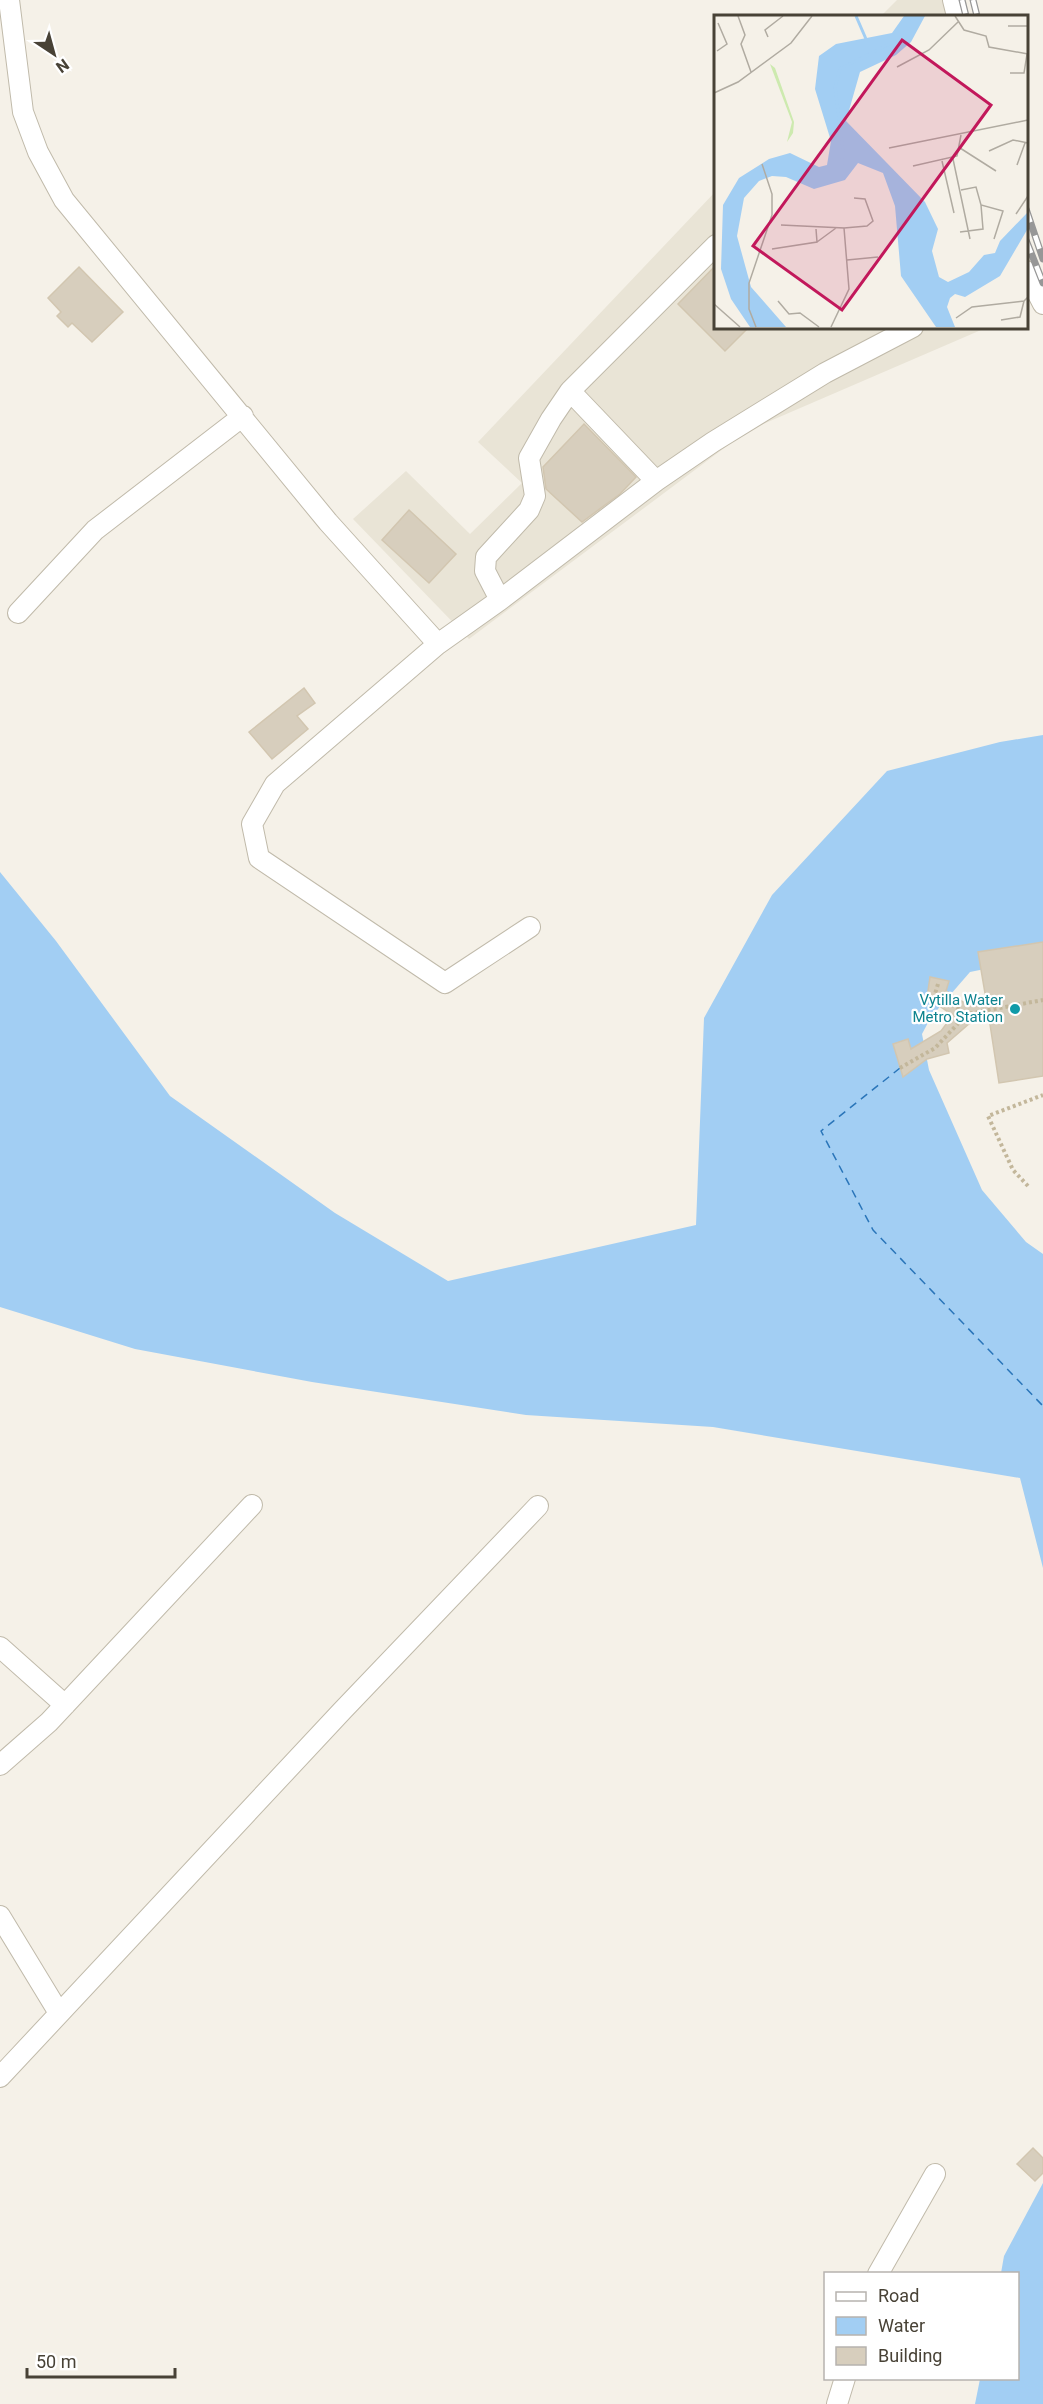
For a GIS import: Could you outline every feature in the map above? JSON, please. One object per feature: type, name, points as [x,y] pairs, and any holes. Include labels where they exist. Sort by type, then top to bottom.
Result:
[{"type":"street","points":[[9,0],[23,112],[38,152],[64,200],[328,522],[438,644]]},
{"type":"street","points":[[953,0],[957,15]]},
{"type":"street","points":[[500,600],[485,571],[486,557],[529,510],[535,496],[530,458],[551,419],[570,391],[714,247]]},
{"type":"street","points":[[1028,274],[1043,304]]},
{"type":"street","points":[[530,927],[445,983],[259,858],[252,824],[275,784],[438,644],[500,600],[656,481],[713,442],[825,373],[911,328]]},
{"type":"street","points":[[570,391],[656,481]]},
{"type":"street","points":[[18,613],[95,530],[243,416]]},
{"type":"street","points":[[0,1765],[65,1706],[252,1505]]},
{"type":"street","points":[[0,2077],[538,1506]]},
{"type":"street","points":[[0,1647],[65,1706]]},
{"type":"street","points":[[0,1916],[59,2013]]},
{"type":"street","points":[[879,2272],[935,2174]]},
{"type":"street","points":[[837,2404],[845,2380]]},
{"type":"path","points":[[938,984],[935,994],[967,1014]]},
{"type":"path","points":[[900,1068],[935,1048],[967,1014],[1043,1000]]},
{"type":"path","points":[[1028,1186],[1013,1170],[988,1116],[1043,1095]]},
{"type":"shaded area","points":[[897,0],[966,0],[969,15],[882,15]]},
{"type":"shaded area","points":[[714,193],[714,328],[986,328],[747,431],[469,639],[353,519],[406,471],[470,534],[522,483],[478,442]]},
{"type":"water","points":[[1043,735],[1043,957],[970,972],[931,1017],[922,1034],[929,1070],[982,1190],[1026,1242],[1043,1254],[1043,1568],[1020,1478],[713,1427],[526,1415],[312,1382],[135,1349],[0,1307],[0,872],[56,941],[170,1096],[335,1213],[448,1281],[696,1225],[704,1018],[772,895],[887,771],[1000,742]]},
{"type":"water","points":[[1043,2183],[1043,2404],[975,2404],[980,2380],[1019,2380],[1019,2272],[1001,2272],[1004,2256]]},
{"type":"building","points":[[79,267],[123,312],[92,342],[72,323],[68,327],[57,316],[61,312],[48,298]]},
{"type":"building","points":[[714,267],[714,328],[748,328],[725,351],[678,304]]},
{"type":"building","points":[[584,424],[636,477],[620,494],[582,522],[546,489],[543,467]]},
{"type":"building","points":[[409,510],[456,554],[429,583],[382,540]]},
{"type":"building","points":[[304,688],[315,703],[297,716],[308,729],[272,759],[249,732]]},
{"type":"building","name":"Vytilla Water Metro Station","points":[[1043,942],[1043,1076],[999,1083],[989,1018],[970,1023],[947,1043],[949,1053],[927,1059],[903,1077],[893,1044],[908,1039],[911,1049],[941,1031],[953,1015],[927,998],[930,977],[949,981],[946,991],[963,1002],[986,999],[978,952]]},
{"type":"building","points":[[1033,2148],[1043,2158],[1043,2173],[1035,2181],[1017,2164]]},
{"type":"ferry route","points":[[900,1068],[821,1131],[873,1230],[1043,1406]]},
{"type":"railway","points":[[962,0],[966,15]]},
{"type":"railway","points":[[973,0],[977,15]]},
{"type":"railway","points":[[1028,215],[1043,259]]},
{"type":"railway","points":[[1028,245],[1043,283]]},
{"type":"place","name":"Vytilla Water Metro Station","points":[[1015,1009]]}]
